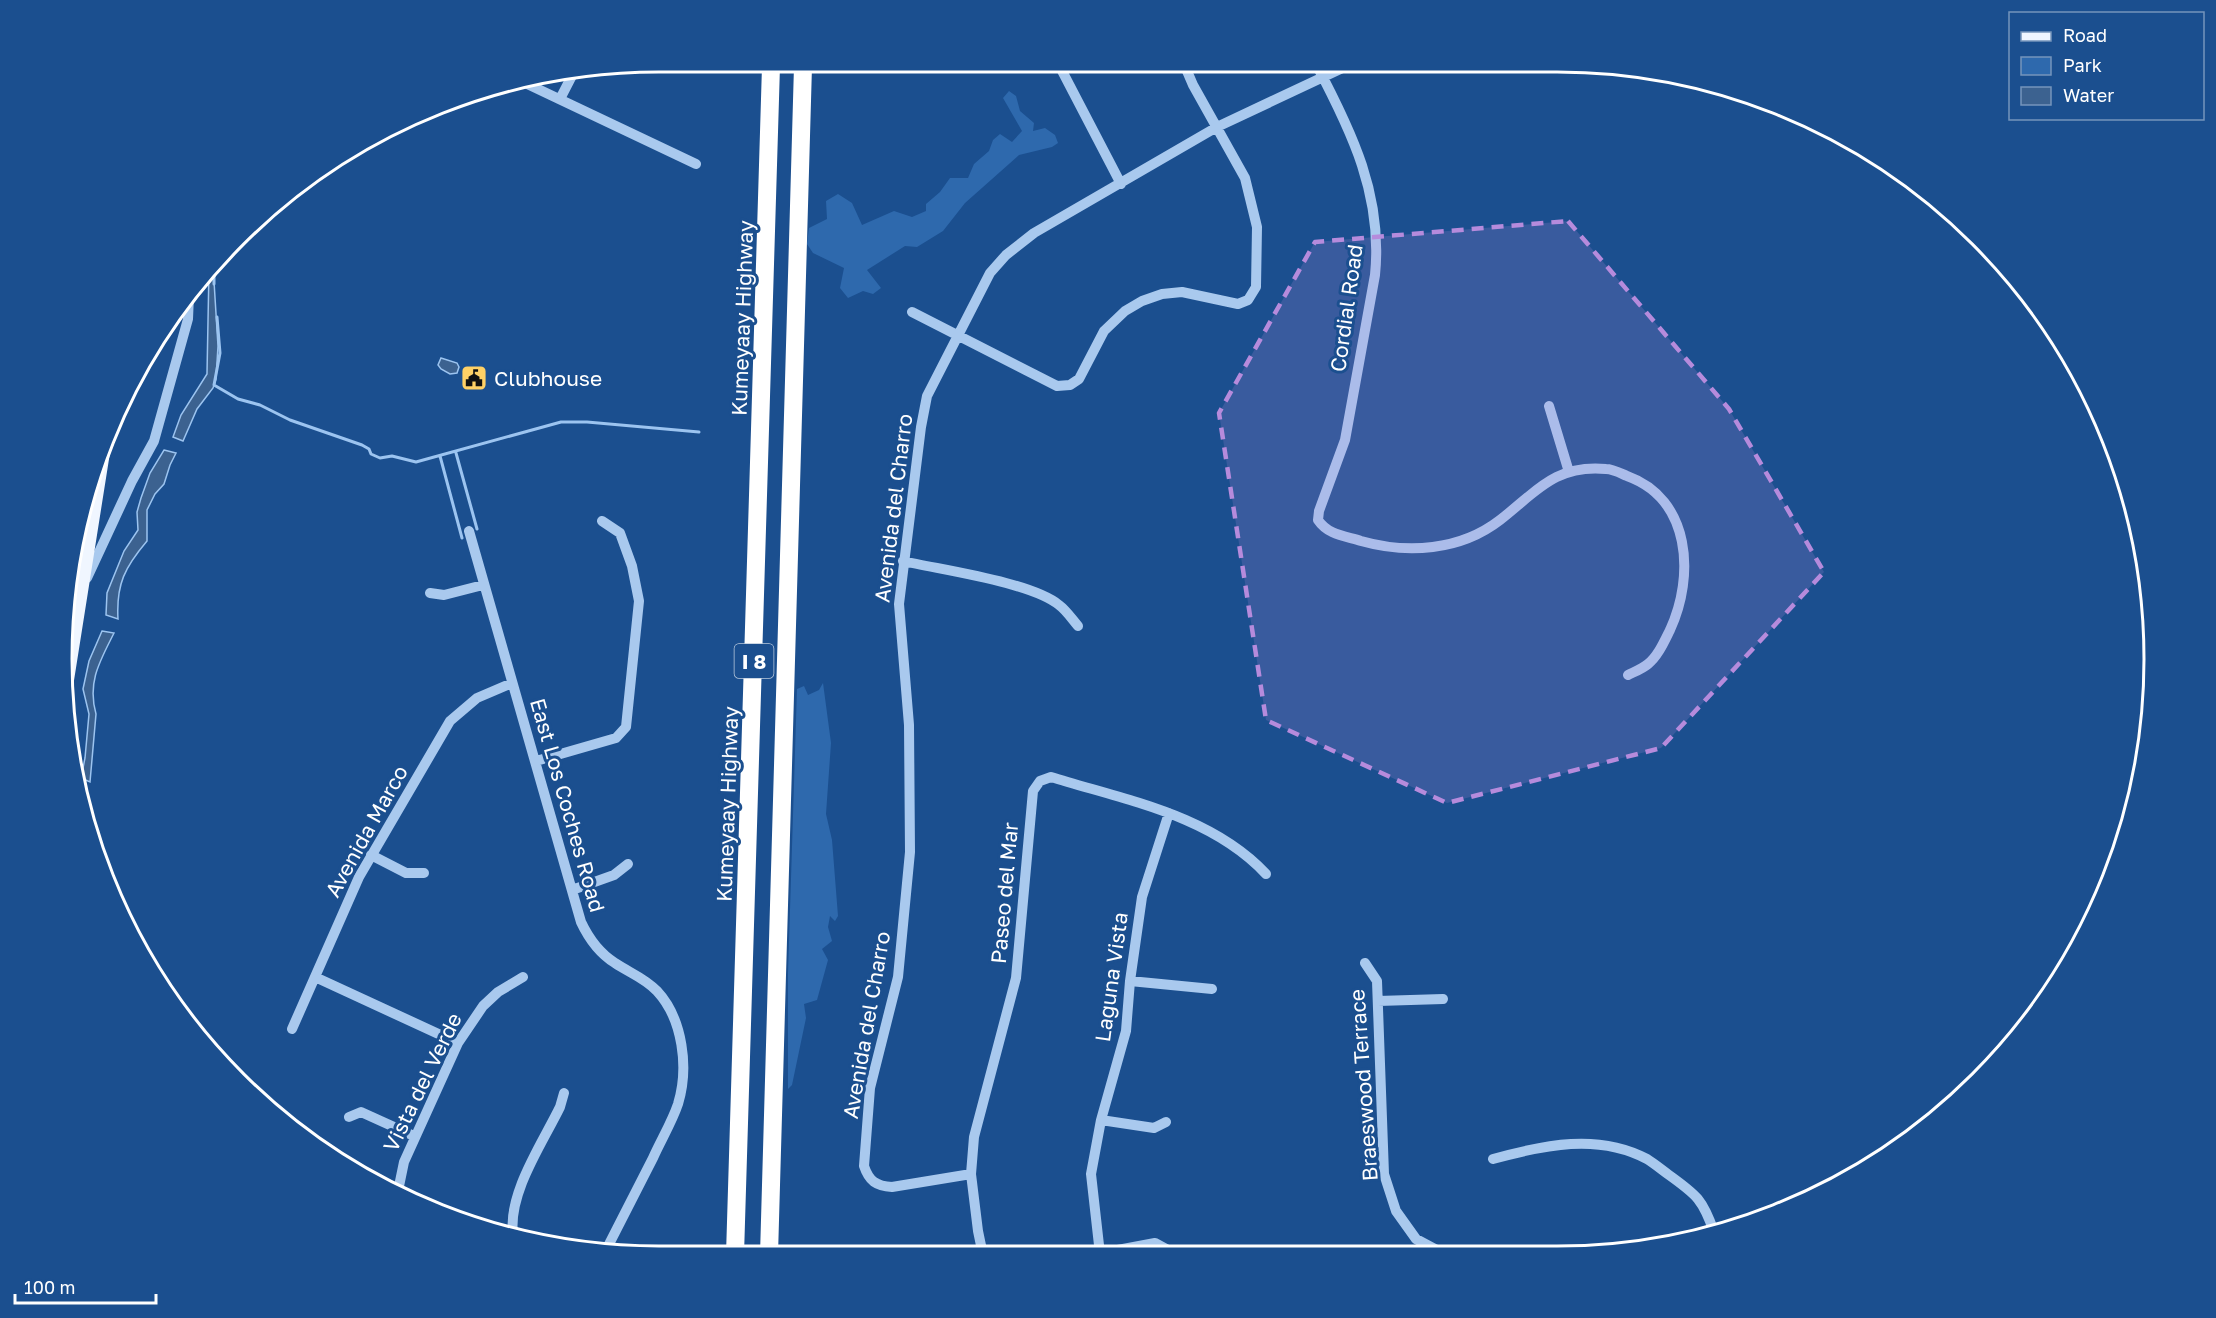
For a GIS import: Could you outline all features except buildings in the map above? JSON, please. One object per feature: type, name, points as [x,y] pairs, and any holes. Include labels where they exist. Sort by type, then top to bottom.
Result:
[{"type":"highway","name":"Kumeyaay Highway","points":[[735,1246],[771,72]]},
{"type":"highway","name":"I 8","points":[[769,1246],[803,72]]},
{"type":"main road","points":[[72,641],[96,495]]},
{"type":"street","points":[[1063,72],[1121,184]]},
{"type":"street","points":[[912,312],[1057,386],[1070,386],[1079,379],[1104,331],[1125,311],[1142,301],[1162,294],[1182,292],[1238,304],[1248,300],[1256,287],[1257,227],[1245,178],[1187,72]]},
{"type":"street","name":"Cordial Road","points":[[1320,72],[1361,160],[1371,193],[1377,251],[1375,275],[1345,440],[1319,511],[1318,520],[1328,531],[1381,546],[1396,549],[1428,549],[1482,532],[1499,521],[1543,483],[1569,472]]},
{"type":"street","name":"Avenida del Charro","points":[[972,1174],[881,1187],[875,1184],[864,1166],[870,1088],[898,977],[910,852],[909,725],[899,604],[921,427],[927,396],[990,273],[1006,255],[1034,233],[1217,127],[1332,72]]},
{"type":"street","points":[[560,99],[570,79]]},
{"type":"street","points":[[532,86],[696,164]]},
{"type":"street","points":[[80,592],[132,481],[154,441],[188,319],[188,308]]},
{"type":"street","points":[[1549,406],[1569,472],[1581,469],[1608,469],[1640,481],[1654,491],[1679,527],[1684,557],[1683,591],[1673,622],[1663,645],[1648,664],[1628,675]]},
{"type":"street","points":[[536,761],[616,738],[626,727],[639,601],[635,578],[620,533],[602,521]]},
{"type":"street","name":"East Los Coches Road","points":[[469,531],[581,922],[595,946],[609,959],[649,982],[663,998],[674,1017],[681,1049],[682,1082],[674,1114],[609,1244]]},
{"type":"street","points":[[903,561],[1037,592],[1059,604],[1078,626]]},
{"type":"street","points":[[430,593],[444,595],[483,585]]},
{"type":"street","name":"Avenida Marco","points":[[292,1029],[359,877],[450,721],[477,698],[512,683]]},
{"type":"street","name":"Paseo del Mar","points":[[981,1246],[972,1174],[974,1137],[1016,978],[1033,791],[1040,781],[1051,777],[1169,813],[1215,833],[1252,859],[1266,874]]},
{"type":"street","name":"Laguna Vista","points":[[1095,1246],[1090,1174],[1101,1120],[1126,1031],[1130,981],[1142,897],[1169,813]]},
{"type":"street","points":[[371,855],[406,873],[424,873]]},
{"type":"street","points":[[572,890],[614,875],[628,864]]},
{"type":"street","name":"Braeswood Terrace","points":[[1365,963],[1377,981],[1384,1174],[1396,1211],[1416,1239],[1429,1246]]},
{"type":"street","points":[[315,976],[458,1043]]},
{"type":"street","name":"Vista del Verde","points":[[399,1185],[404,1162],[414,1136],[458,1043],[483,1006],[498,992],[523,977]]},
{"type":"street","points":[[1130,981],[1212,989]]},
{"type":"street","points":[[1378,1001],[1443,999]]},
{"type":"street","points":[[513,1227],[517,1195],[560,1107],[564,1093]]},
{"type":"street","points":[[350,1117],[361,1112],[414,1136]]},
{"type":"street","points":[[1101,1120],[1154,1128],[1166,1122]]},
{"type":"street","points":[[1493,1159],[1538,1146],[1580,1143],[1613,1146],[1647,1159],[1694,1193],[1706,1209],[1712,1225]]},
{"type":"street","points":[[1144,1246],[1155,1244],[1159,1246]]},
{"type":"highlighted area","points":[[1568,221],[1729,409],[1824,572],[1661,748],[1447,803],[1266,720],[1219,413],[1315,242]]},
{"type":"green space","points":[[1009,91],[1016,96],[1020,111],[1034,123],[1033,131],[1045,128],[1055,135],[1058,143],[1052,147],[1019,155],[965,203],[943,231],[917,247],[905,246],[867,270],[881,288],[873,294],[863,291],[848,298],[840,288],[844,268],[813,253],[807,244],[809,228],[827,219],[826,201],[838,194],[852,203],[862,225],[894,211],[912,217],[926,211],[926,204],[940,192],[950,178],[968,178],[974,164],[989,151],[993,140],[1000,134],[1012,142],[1022,131],[1003,98]]},
{"type":"green space","points":[[823,683],[831,743],[826,814],[832,840],[838,916],[835,921],[830,916],[828,927],[832,941],[822,949],[828,960],[817,1000],[804,1004],[806,1018],[792,1085],[788,1089],[788,973],[797,689],[804,686],[808,695],[819,690]]},
{"type":"water","points":[[214,277],[218,346],[216,379],[213,388],[197,409],[183,441],[173,437],[181,415],[207,374],[209,283]]},
{"type":"water","points":[[441,358],[457,363],[459,367],[457,373],[450,374],[441,369],[438,365]]},
{"type":"water","points":[[164,450],[176,453],[164,484],[155,494],[147,510],[147,541],[133,559],[120,586],[118,619],[106,615],[107,593],[124,551],[138,530],[137,512],[141,498],[150,473]]},
{"type":"water","points":[[102,631],[114,633],[100,662],[94,682],[96,714],[90,782],[84,779],[82,771],[89,714],[83,689],[89,661]]},
{"type":"waterway","points":[[214,277],[214,284]]},
{"type":"waterway","points":[[217,317],[220,353],[214,385],[238,399],[260,405],[290,420],[362,445],[369,449],[371,454],[380,458],[392,456],[416,462],[561,422],[587,422],[699,432]]},
{"type":"waterway","points":[[456,453],[477,529]]},
{"type":"waterway","points":[[440,456],[462,538]]},
{"type":"place","name":"Clubhouse","points":[[474,378]]}]
